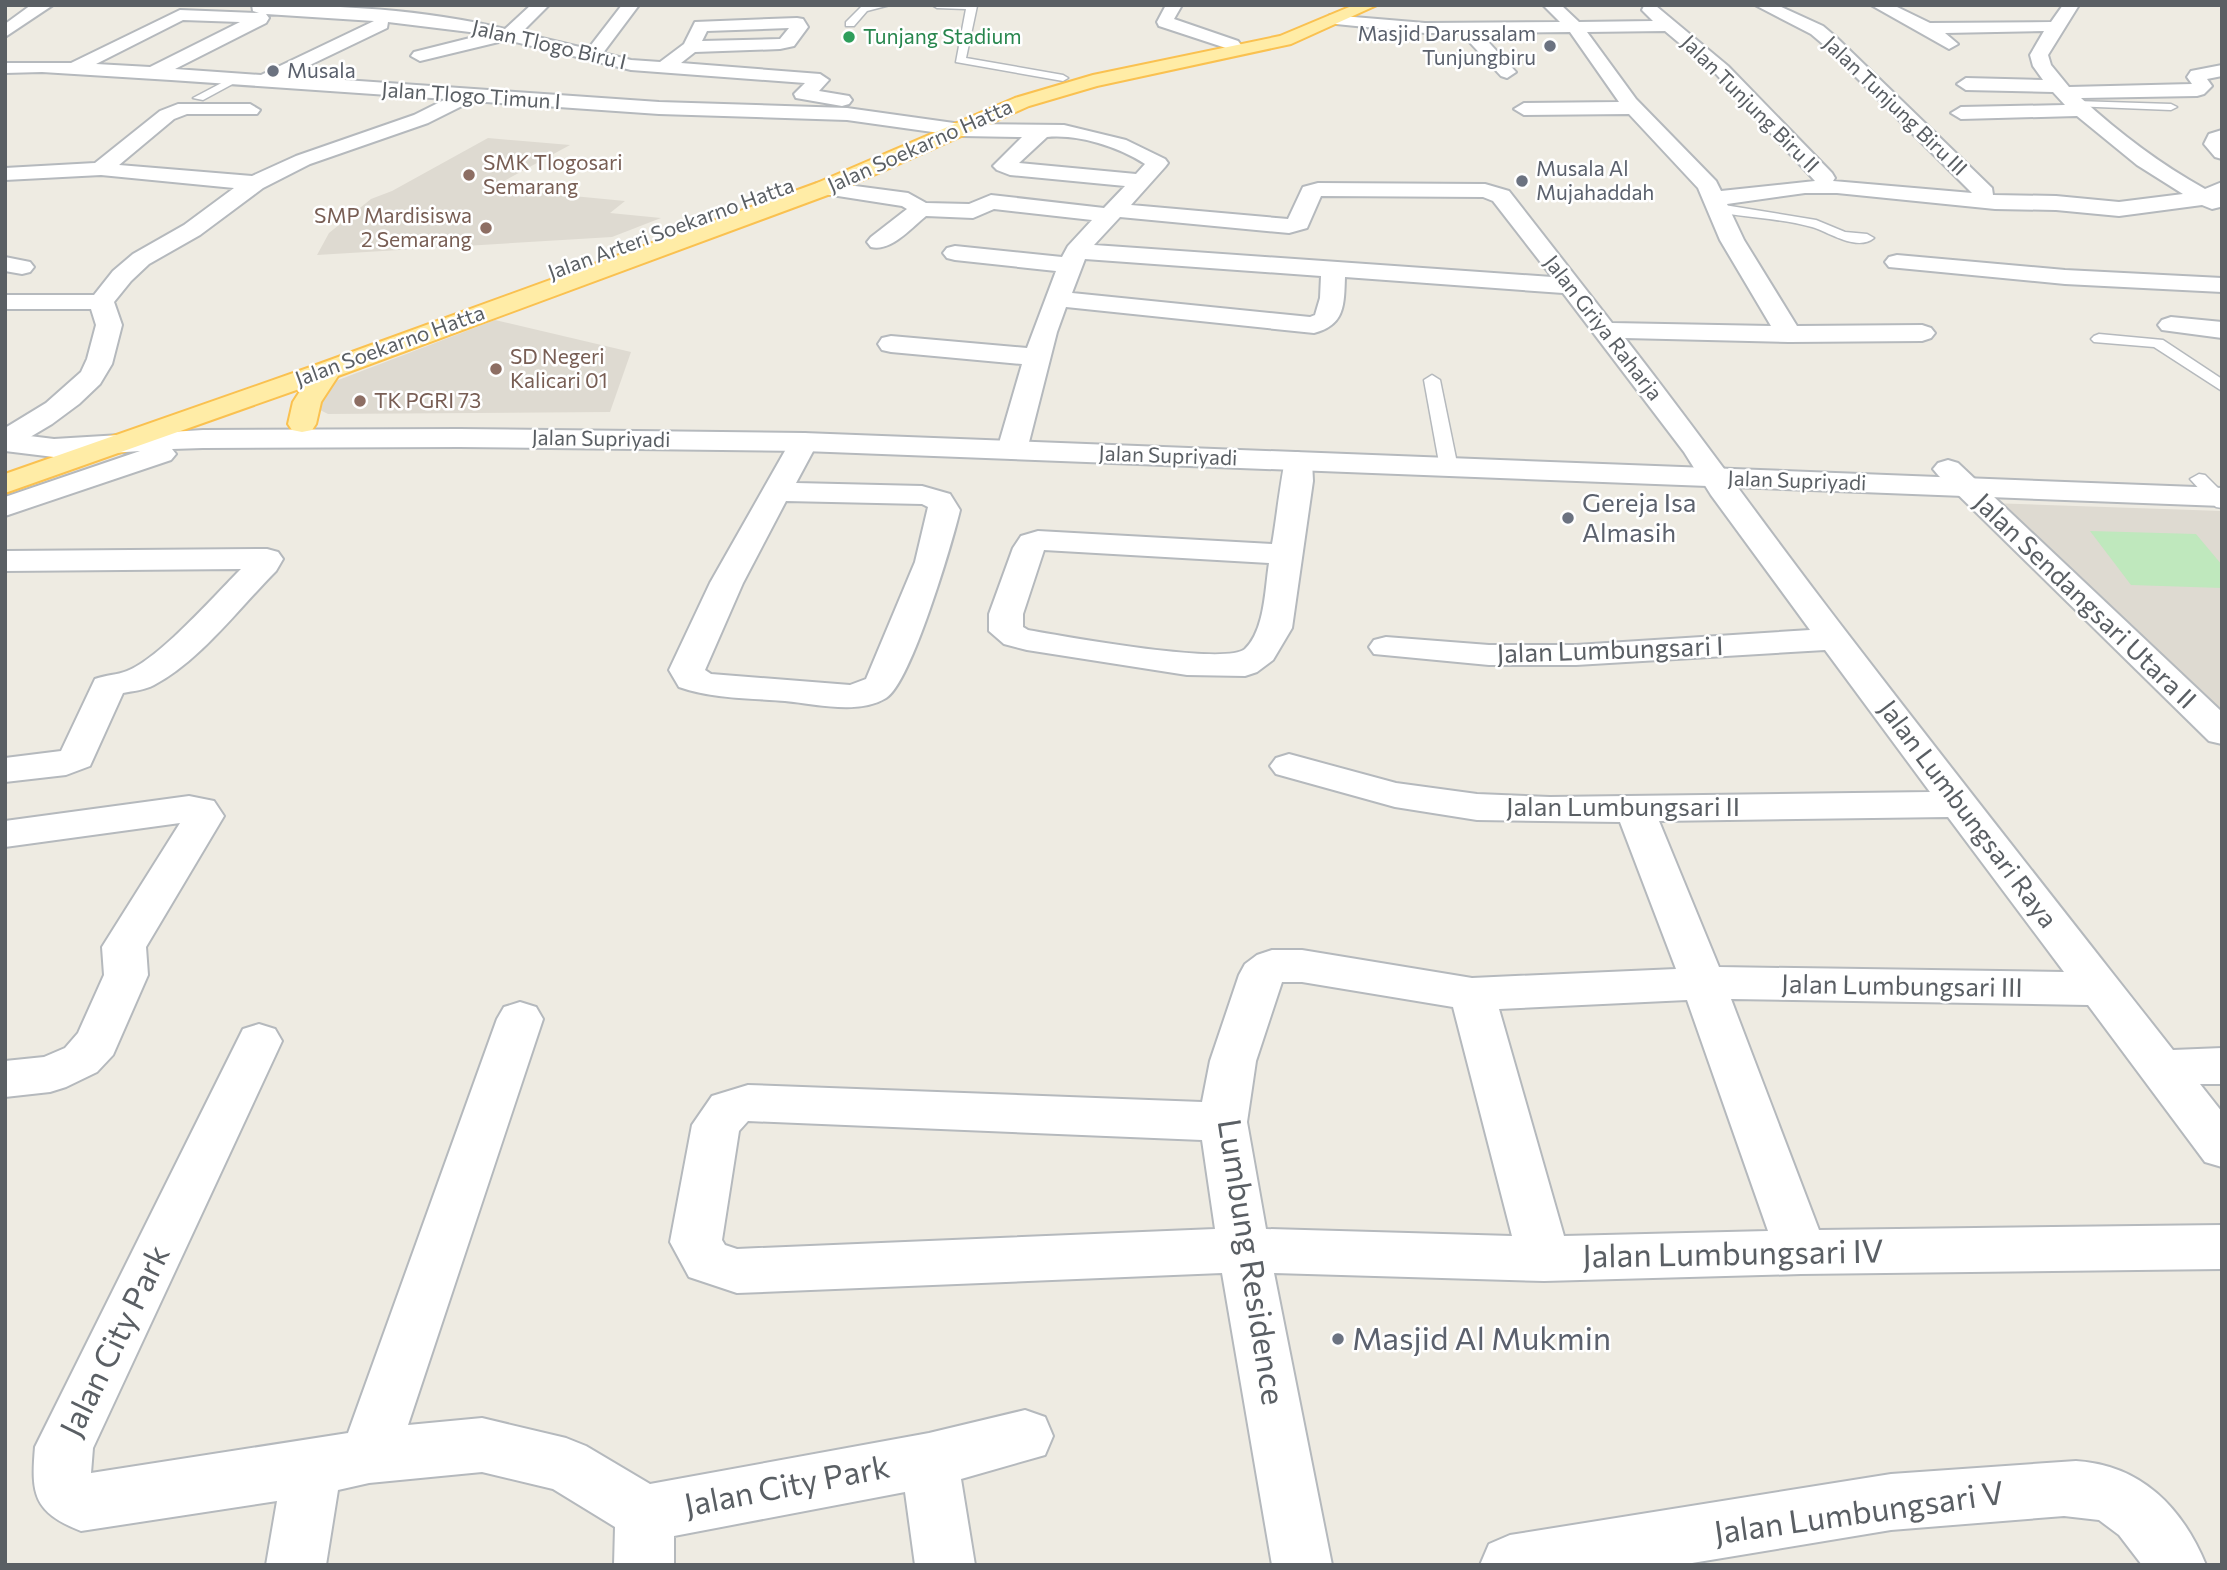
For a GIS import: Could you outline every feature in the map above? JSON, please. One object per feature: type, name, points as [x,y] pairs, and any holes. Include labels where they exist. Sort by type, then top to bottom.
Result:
[{"type":"main road","name":"Jalan Soekarno Hatta","points":[[162,427],[328,370],[825,188],[962,122],[1061,89],[1285,40],[1337,12],[1369,5]]},
{"type":"main road","name":"Jalan Arteri Soekarno Hatta","points":[[19,469],[805,182],[873,156],[936,126],[962,122],[1023,89],[1063,78],[1232,45],[1337,12]]},
{"type":"main road","points":[[302,424],[307,402],[328,370]]},
{"type":"main road","name":"Jalan Arteri Soekarno Hatta","points":[[54,448],[162,427]]},
{"type":"street","points":[[411,18],[437,5]]},
{"type":"street","points":[[420,56],[509,34],[541,5]]},
{"type":"street","points":[[592,55],[631,5],[639,5]]},
{"type":"street","points":[[1174,5],[1165,22],[1232,45]]},
{"type":"street","points":[[1551,5],[1574,26],[1633,108],[1713,198],[1732,240],[1788,334]]},
{"type":"street","name":"Jalan Tunjung Biru II","points":[[1643,5],[1671,26],[1741,89],[1824,178]]},
{"type":"street","name":"Jalan Tunjung Biru III","points":[[1763,5],[1817,30],[1830,41],[1984,193]]},
{"type":"street","points":[[1879,5],[1927,28],[1956,57]]},
{"type":"street","name":"Jalan Tlogo Biru I","points":[[72,69],[180,15],[261,12],[259,8],[344,9],[469,25],[662,69],[800,77],[846,83]]},
{"type":"street","points":[[1990,9],[2059,19]]},
{"type":"street","points":[[2031,9],[2059,19]]},
{"type":"street","points":[[153,74],[261,12]]},
{"type":"street","points":[[1337,12],[1404,27],[1671,26]]},
{"type":"street","points":[[5,32],[27,13]]},
{"type":"street","points":[[1927,28],[2059,19]]},
{"type":"street","points":[[2059,19],[2033,62],[2070,98],[2157,170],[2183,186],[2216,198]]},
{"type":"street","points":[[662,69],[691,47],[701,26],[797,23],[799,27],[788,42],[780,44],[691,47]]},
{"type":"street","points":[[262,82],[381,24]]},
{"type":"street","points":[[1465,27],[1507,72]]},
{"type":"street","points":[[457,35],[547,58],[563,56]]},
{"type":"street","points":[[800,77],[821,60]]},
{"type":"street","name":"Jalan Tlogo Timun I","points":[[5,68],[72,69],[467,96],[847,114],[936,126]]},
{"type":"street","points":[[1961,113],[2070,98],[2197,90],[2203,86],[2196,77],[2198,75],[2222,69]]},
{"type":"street","points":[[820,80],[803,94],[962,122],[1087,134],[1151,172]]},
{"type":"street","points":[[1966,84],[2070,98]]},
{"type":"street","points":[[102,302],[122,276],[141,259],[192,230],[255,183],[303,160],[421,119],[467,96]]},
{"type":"street","points":[[100,169],[167,115],[185,108],[250,110]]},
{"type":"street","points":[[1524,109],[1633,108]]},
{"type":"street","points":[[1047,131],[1041,133],[1004,166],[1151,172]]},
{"type":"street","points":[[2222,136],[2216,138],[2214,144],[2222,153]]},
{"type":"street","points":[[5,174],[100,169],[171,178],[255,183]]},
{"type":"street","points":[[1013,442],[1037,357],[1074,258],[1111,212],[1151,172]]},
{"type":"street","points":[[1713,198],[1765,184],[1824,178],[1984,193],[2126,196],[2183,186]]},
{"type":"street","points":[[1713,198],[1805,187],[1837,187],[1994,202],[2056,203],[2119,209],[2216,198]]},
{"type":"street","points":[[825,188],[908,200],[921,209],[973,211],[990,202],[1111,212]]},
{"type":"street","name":"Jalan Griya Raharja","points":[[1111,212],[1289,226],[1299,223],[1311,192],[1318,189],[1485,191],[1501,196],[1697,449],[1709,470]]},
{"type":"street","points":[[879,242],[921,209]]},
{"type":"street","points":[[955,253],[1334,268],[1569,286]]},
{"type":"street","points":[[1897,262],[2065,277],[2222,285]]},
{"type":"street","points":[[1057,299],[1314,325],[1326,319],[1332,298],[1334,268]]},
{"type":"street","points":[[5,302],[102,302]]},
{"type":"street","points":[[5,441],[38,421],[98,368],[109,325],[102,302]]},
{"type":"street","points":[[2171,326],[2222,330]]},
{"type":"street","points":[[1603,330],[1788,334],[1922,333]]},
{"type":"street","points":[[891,344],[1037,357]]},
{"type":"street","name":"Jalan Supriyadi","points":[[5,420],[38,421],[108,437],[203,439],[463,431],[793,428],[1297,461],[1448,459]]},
{"type":"street","name":"Jalan Supriyadi","points":[[162,427],[302,424],[804,442],[1013,442],[1957,478],[2216,491]]},
{"type":"street","points":[[6,500],[203,439]]},
{"type":"street","points":[[5,441],[54,448]]},
{"type":"street","points":[[776,492],[922,495],[937,497],[946,510],[931,562],[882,684],[871,692],[850,696],[705,684],[692,678],[687,670],[699,638],[776,492],[804,442]]},
{"type":"street","points":[[6,500],[19,469],[54,448]]},
{"type":"street","points":[[1287,554],[1038,540],[1029,548],[1006,614],[1006,631],[1027,640],[1174,662],[1245,665],[1261,653],[1275,628],[1287,554],[1298,481],[1297,461]]},
{"type":"street","name":"Jalan Lumbungsari Raya","points":[[1709,470],[1834,639],[2222,1148]]},
{"type":"street","name":"Jalan Sendangsari Utara II","points":[[1957,478],[2222,733]]},
{"type":"street","points":[[5,561],[267,559],[182,645],[147,674],[108,687],[76,758],[66,763],[5,770]]},
{"type":"street","name":"Jalan Lumbungsari I","points":[[1386,647],[1489,655],[1576,655],[1834,639]]},
{"type":"street","name":"Jalan Lumbungsari II","points":[[1289,766],[1395,795],[1477,807],[1550,810],[1961,804]]},
{"type":"street","points":[[1634,807],[1703,983],[1801,1252]]},
{"type":"street","points":[[5,834],[177,811],[200,810],[204,816],[124,947],[126,975],[97,1043],[81,1060],[50,1074],[5,1079]]},
{"type":"street","name":"Jalan Lumbungsari III","points":[[1272,966],[1302,966],[1472,994],[1703,983],[2101,989]]},
{"type":"street","name":"Lumbung Residence","points":[[1272,966],[1261,975],[1233,1061],[1223,1122],[1303,1565]]},
{"type":"street","points":[[1472,994],[1544,1259]]},
{"type":"street","points":[[369,1456],[520,1019]]},
{"type":"street","name":"Jalan City Park","points":[[260,1041],[64,1447],[61,1484],[81,1503],[312,1468],[369,1456],[482,1445],[566,1465],[645,1539],[1025,1436]]},
{"type":"street","points":[[2161,1068],[2222,1066]]},
{"type":"street","name":"Jalan Lumbungsari IV","points":[[1223,1122],[748,1103],[729,1109],[716,1125],[696,1242],[707,1261],[737,1271],[1244,1250],[1544,1259],[1801,1252],[2222,1247]]},
{"type":"street","points":[[929,1460],[945,1565]]},
{"type":"street","points":[[296,1565],[312,1468]]},
{"type":"street","name":"Jalan Lumbungsari V","points":[[1510,1565],[1919,1498],[2075,1489],[2106,1493],[2131,1506],[2153,1526],[2176,1565]]},
{"type":"lane","points":[[850,24],[864,9],[885,5]]},
{"type":"lane","points":[[937,5],[981,5]]},
{"type":"lane","points":[[972,6],[960,60],[1063,78]]},
{"type":"lane","points":[[199,97],[234,80]]},
{"type":"lane","points":[[2070,98],[2171,107]]},
{"type":"lane","points":[[1713,198],[1816,224],[1835,234],[1867,237]]},
{"type":"lane","points":[[2099,339],[2158,343],[2222,386]]},
{"type":"lane","points":[[1432,380],[1448,459]]},
{"type":"shaded area","points":[[488,138],[570,145],[491,188],[625,201],[610,213],[661,218],[612,237],[317,255],[329,233],[371,199],[392,191]]},
{"type":"shaded area","name":"SD Negeri Kalicari 01","points":[[495,320],[631,352],[610,412],[328,414],[310,405],[320,387]]},
{"type":"shaded area","points":[[1990,503],[2222,511],[2222,726]]},
{"type":"green space","points":[[2090,531],[2196,534],[2222,565],[2222,588],[2131,585]]},
{"type":"place","name":"Tunjang Stadium","points":[[849,37]]},
{"type":"place","name":"Masjid Darussalam Tunjungbiru","points":[[1550,46]]},
{"type":"place","name":"Musala","points":[[273,71]]},
{"type":"place","name":"SMK Tlogosari Semarang","points":[[469,175]]},
{"type":"place","name":"Musala Al Mujahaddah","points":[[1522,181]]},
{"type":"place","name":"SMP Mardisiswa 2 Semarang","points":[[486,228]]},
{"type":"place","name":"SD Negeri Kalicari 01","points":[[496,369]]},
{"type":"place","name":"TK PGRI 73","points":[[360,401]]},
{"type":"place","name":"Gereja Isa Almasih","points":[[1568,518]]},
{"type":"place","name":"Masjid Al Mukmin","points":[[1338,1339]]}]
